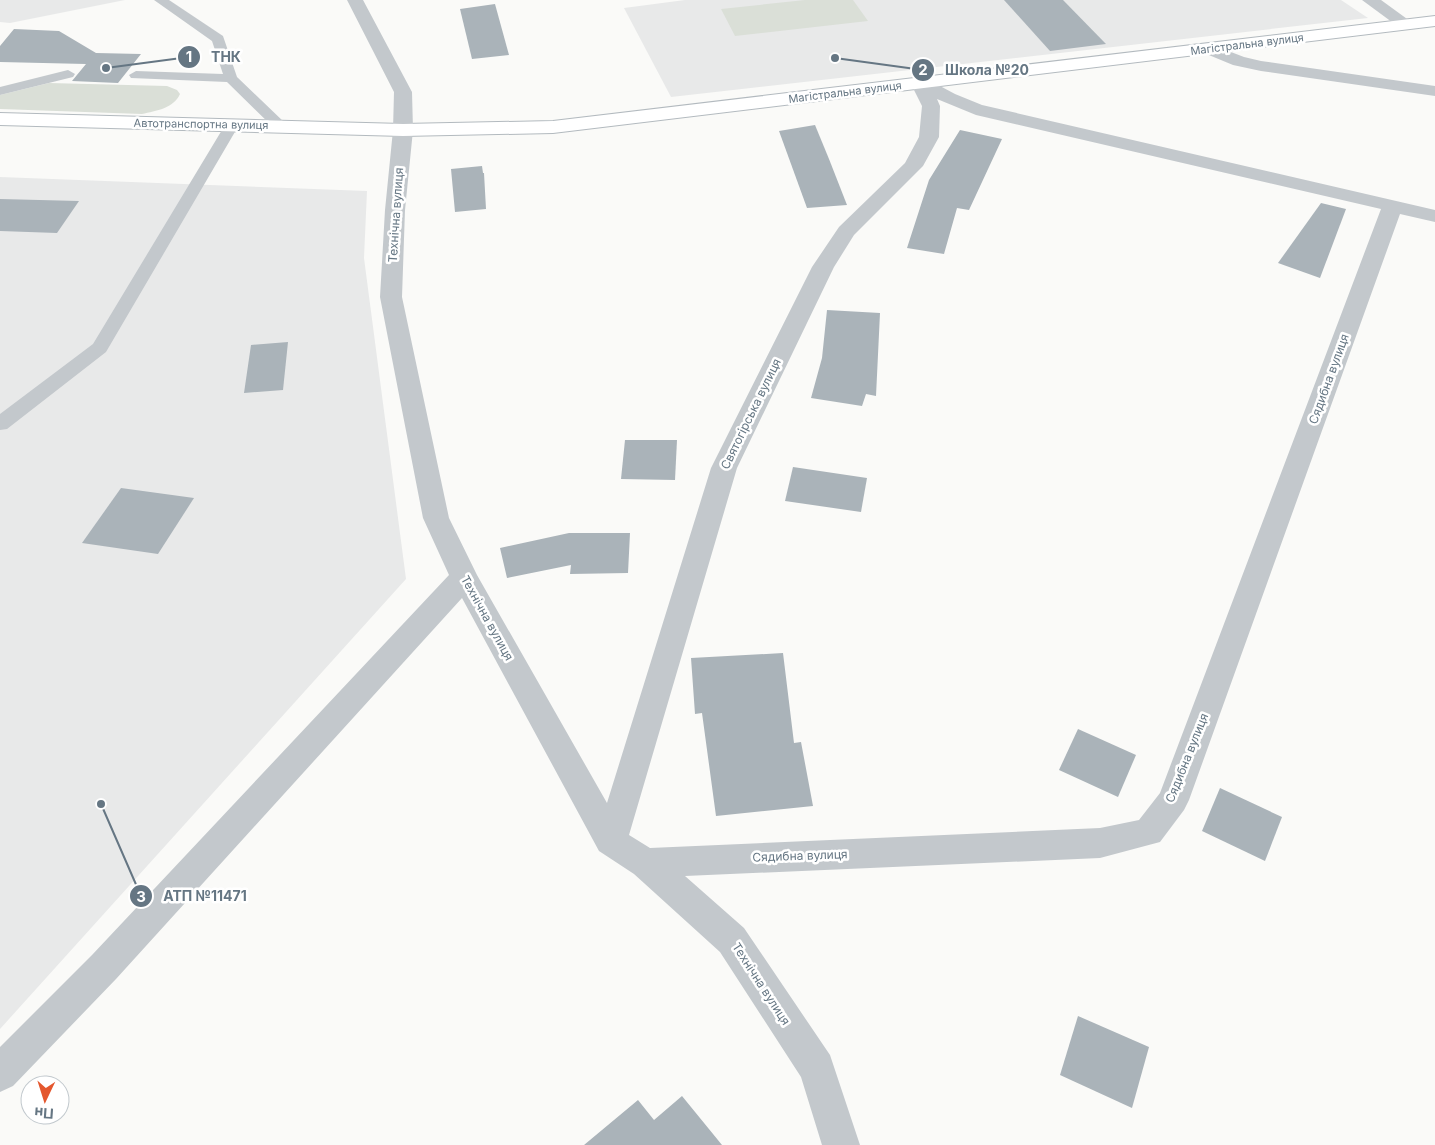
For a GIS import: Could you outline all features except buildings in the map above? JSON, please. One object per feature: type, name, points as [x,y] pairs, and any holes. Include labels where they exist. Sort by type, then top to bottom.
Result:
[{"type":"main road","name":"Магістральна вулиця","points":[[403,130],[553,127],[1435,21]]},
{"type":"main road","name":"Автотранспортна вулиця","points":[[0,119],[403,130]]},
{"type":"street","name":"Технічна вулиця","points":[[355,0],[403,92],[403,130],[395,210],[391,297],[436,518],[464,577],[611,841],[646,863],[732,940],[817,1068],[841,1145]]},
{"type":"street","points":[[1370,0],[1406,24]]},
{"type":"street","points":[[1210,49],[1239,61],[1261,66],[1435,91]]},
{"type":"street","points":[[919,82],[948,98],[976,108],[1435,216]]},
{"type":"street","name":"Святогірська вулиця","points":[[611,841],[724,468],[823,267],[846,231],[913,166],[929,137],[932,106],[919,82]]},
{"type":"street","name":"Сядибна вулиця","points":[[646,863],[1100,844],[1149,832],[1173,800],[1392,207]]},
{"type":"street","points":[[0,1073],[104,968],[464,577]]},
{"type":"lane","points":[[160,0],[218,39],[232,78],[280,126]]},
{"type":"lane","points":[[0,91],[68,74]]},
{"type":"lane","points":[[136,75],[232,78]]},
{"type":"lane","points":[[1,422],[100,348],[232,125]]},
{"type":"shaded area","points":[[0,0],[125,0],[10,23],[0,22]]},
{"type":"shaded area","points":[[685,0],[1341,0],[1368,18],[671,97],[624,8]]},
{"type":"shaded area","points":[[805,0],[853,0],[868,21],[735,36],[721,9]]},
{"type":"shaded area","points":[[49,83],[167,86],[177,90],[180,94],[174,103],[169,106],[142,114],[0,109],[0,95]]},
{"type":"shaded area","points":[[0,177],[367,191],[364,258],[406,579],[0,1029]]},
{"type":"place","name":"Школа №20","points":[[835,58]]},
{"type":"place","name":"ТНК","points":[[106,68]]},
{"type":"place","name":"АТП №11471","points":[[101,804]]}]
